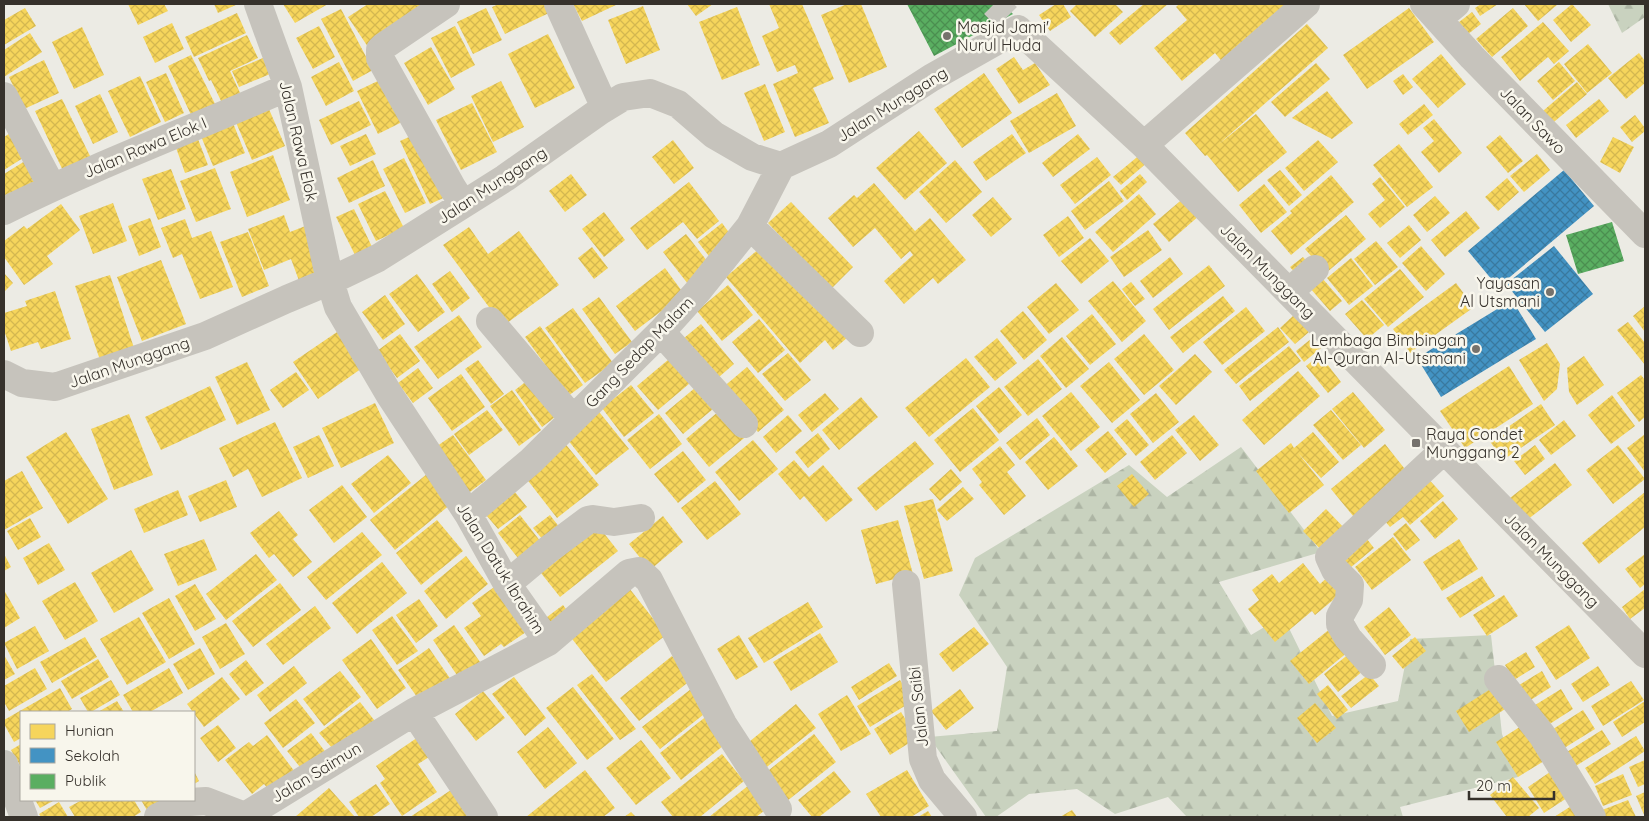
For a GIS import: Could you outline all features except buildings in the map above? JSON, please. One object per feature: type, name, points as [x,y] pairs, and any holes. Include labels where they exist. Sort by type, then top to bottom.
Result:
[{"type":"street","name":"Jalan Rawa Elok","points":[[258,4],[288,87],[330,282]]},
{"type":"street","points":[[446,4],[384,46],[380,58],[463,204]]},
{"type":"street","points":[[558,4],[605,108]]},
{"type":"street","points":[[1144,145],[1306,4]]},
{"type":"street","name":"Jalan Sawo","points":[[1439,9],[1472,58],[1645,234]]},
{"type":"street","name":"Jalan Munggang","points":[[4,374],[22,383],[55,387],[205,336],[286,299],[330,282],[378,258],[505,178],[623,97],[650,93],[678,104],[714,135],[752,157],[780,166],[829,144],[1012,23],[1144,145],[1645,654]]},
{"type":"street","name":"Jalan Rawa Elok I","points":[[4,211],[52,187],[288,87]]},
{"type":"street","points":[[4,96],[52,187]]},
{"type":"street","name":"Gang Sedap Malam","points":[[468,514],[531,461],[661,332],[697,292],[750,226],[780,166]]},
{"type":"street","points":[[750,226],[860,333]]},
{"type":"street","points":[[1289,292],[1315,269]]},
{"type":"street","name":"Jalan Datuk Ibrahim","points":[[330,282],[338,307],[389,394],[468,514],[507,584],[548,642],[414,712]]},
{"type":"street","points":[[490,321],[573,419]]},
{"type":"street","points":[[661,332],[744,424]]},
{"type":"street","points":[[1372,665],[1348,638],[1340,624],[1340,616],[1350,600],[1350,585],[1334,570],[1329,556],[1444,450]]},
{"type":"street","points":[[507,584],[588,520],[593,518],[614,522],[641,518]]},
{"type":"street","points":[[548,642],[629,573],[639,571],[643,573],[649,580],[723,724],[778,809]]},
{"type":"street","name":"Jalan Saibi","points":[[906,584],[923,759],[932,780],[963,817]]},
{"type":"street","points":[[1498,678],[1542,735],[1592,817]]},
{"type":"street","points":[[414,712],[484,817]]},
{"type":"street","name":"Jalan Saimun","points":[[158,817],[190,802],[206,802],[245,816],[414,712]]},
{"type":"street","points":[[4,764],[24,817]]},
{"type":"green space","points":[[1608,4],[1645,4],[1645,17],[1622,33]]},
{"type":"green space","points":[[1241,447],[1321,552],[1219,582],[1251,635],[1283,616],[1332,716],[1398,701],[1410,639],[1491,635],[1502,734],[1518,777],[1400,807],[1403,817],[1187,817],[1168,797],[1115,814],[1077,789],[1029,794],[996,817],[986,817],[929,737],[997,731],[1007,667],[959,595],[975,558],[1129,465],[1167,497]]},
{"type":"tunnel","points":[[994,4],[1007,17]]},
{"type":"place","name":"Masjid Jami' Nurul Huda","points":[[947,36]]},
{"type":"place","name":"Yayasan Al Utsmani","points":[[1550,292]]},
{"type":"place","name":"Lembaga Bimbingan Al-Quran Al-Utsmani","points":[[1476,349]]},
{"type":"place","name":"Raya Condet Munggang 2","points":[[1416,443]]}]
